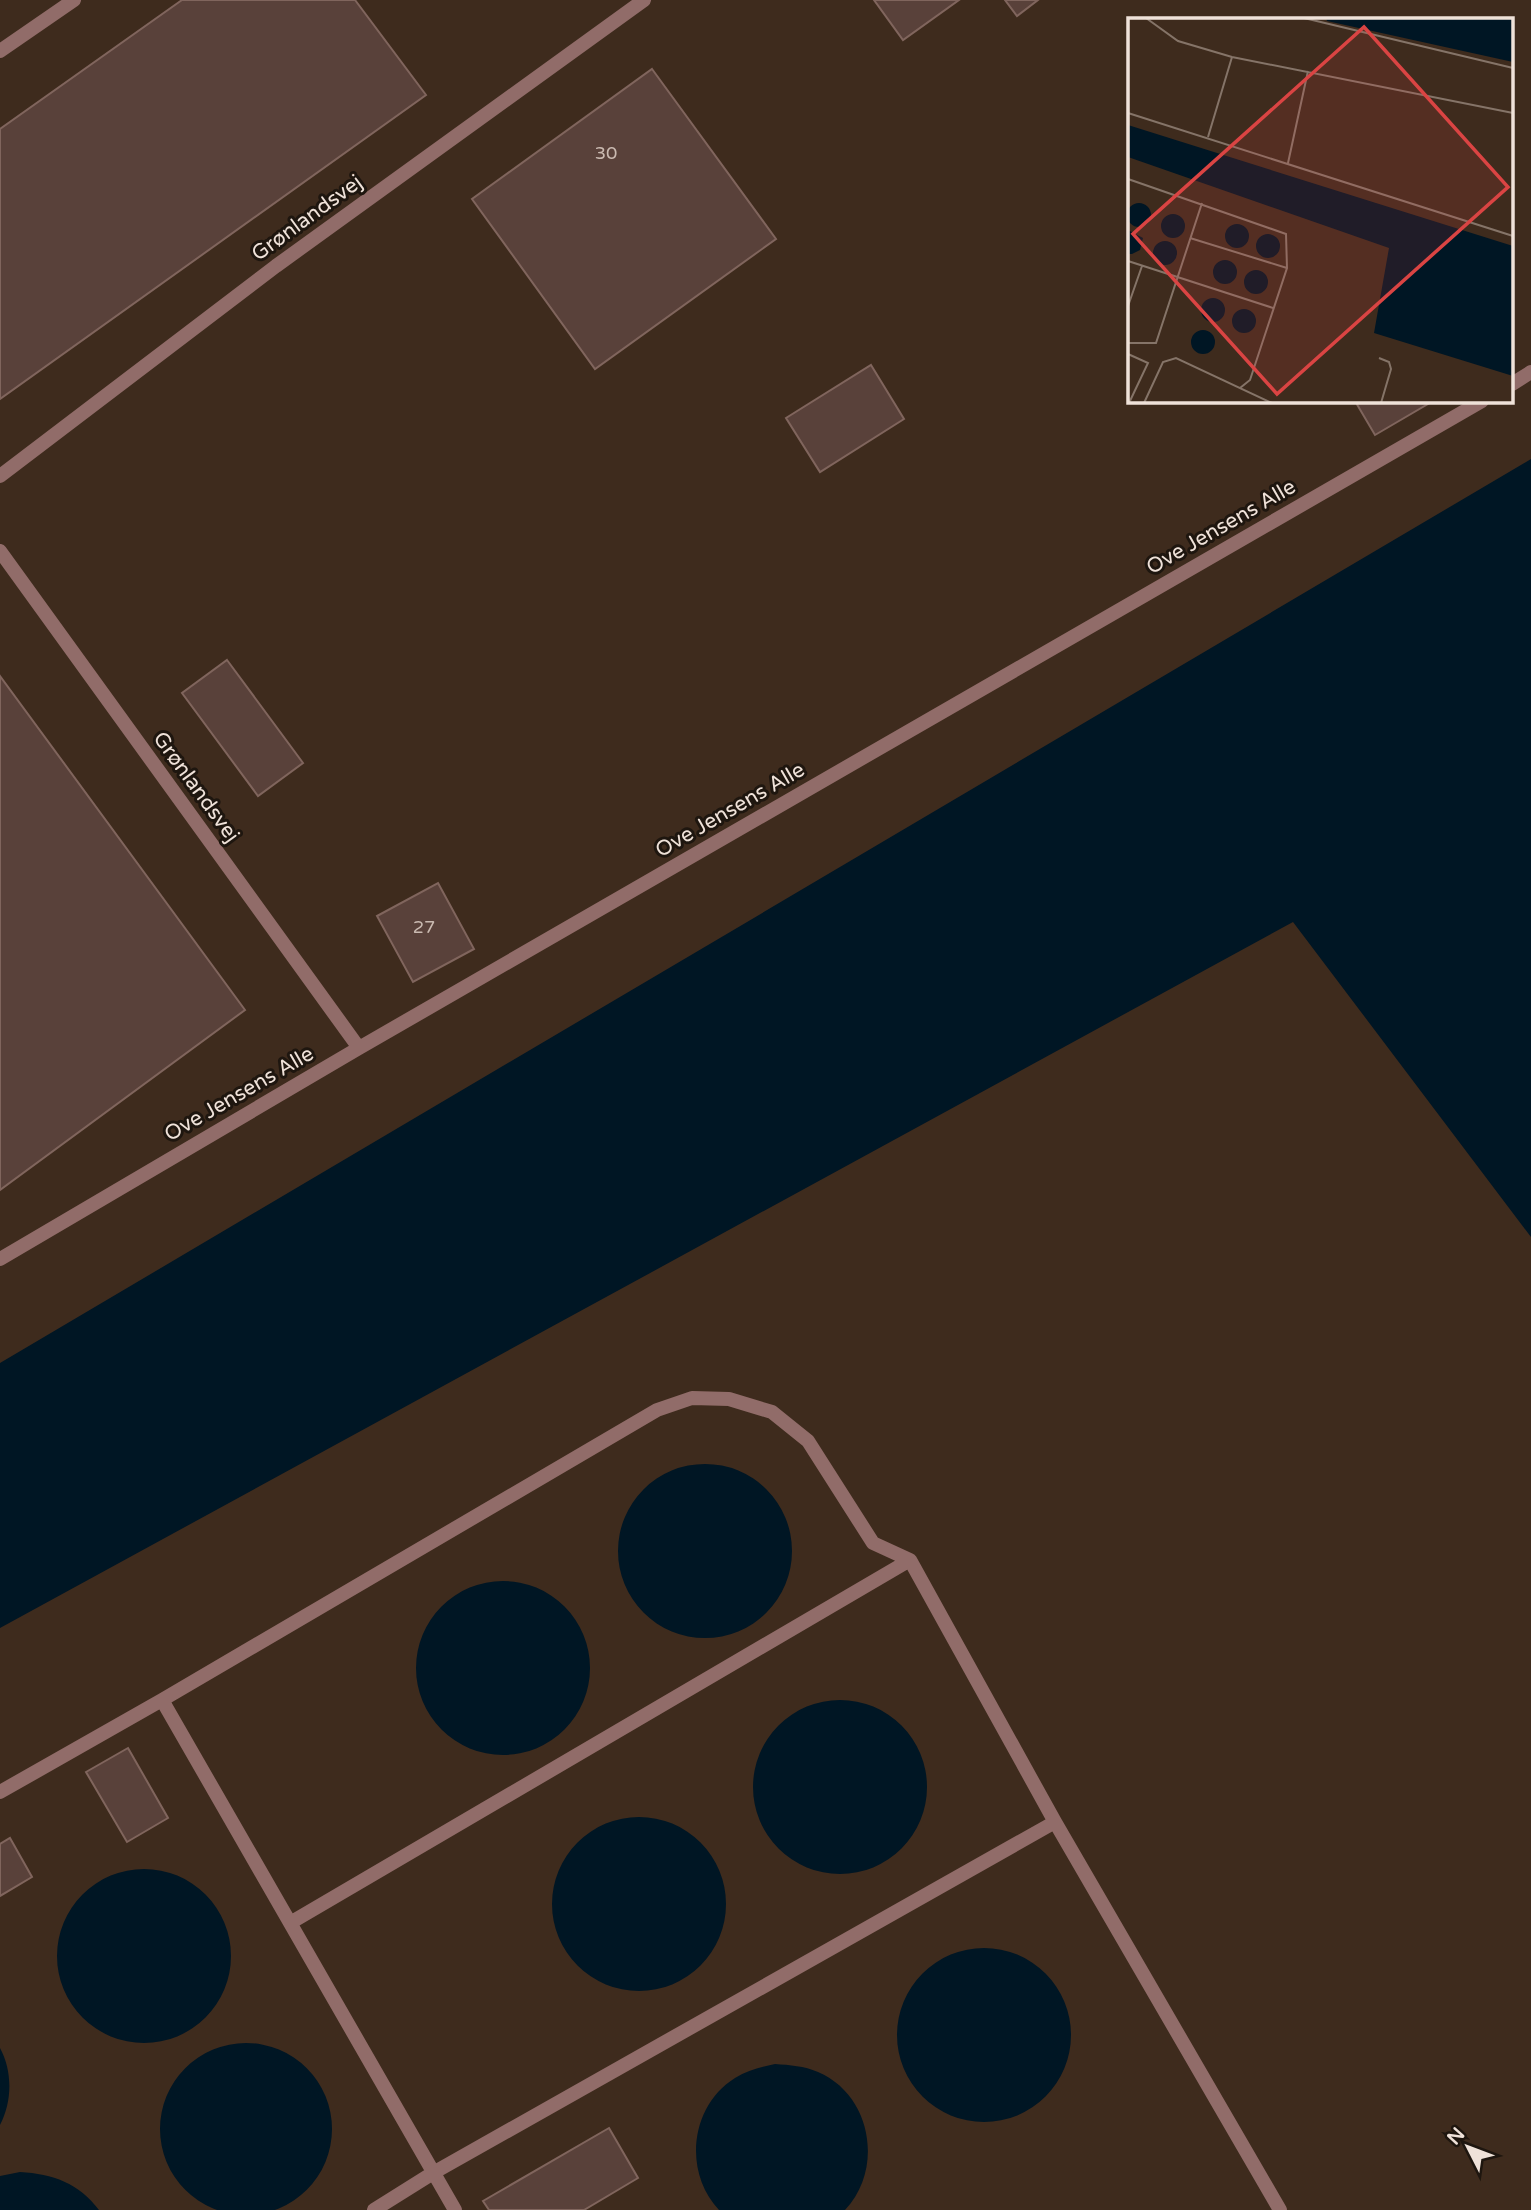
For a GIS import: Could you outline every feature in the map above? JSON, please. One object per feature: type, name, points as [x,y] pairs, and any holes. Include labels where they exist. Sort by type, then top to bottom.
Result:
[{"type":"street","points":[[0,51],[74,0]]},
{"type":"street","name":"Grønlandsvej","points":[[0,476],[276,266],[644,0]]},
{"type":"street","points":[[1514,383],[1531,373]]},
{"type":"street","name":"Ove Jensens Alle","points":[[0,1258],[1480,402]]},
{"type":"street","name":"Grønlandsvej","points":[[0,551],[359,1048]]},
{"type":"street","points":[[0,1791],[162,1700],[657,1410],[692,1398],[729,1399],[772,1412],[808,1440],[873,1543],[910,1560],[1055,1822],[1280,2210]]},
{"type":"street","points":[[290,1923],[910,1560]]},
{"type":"street","points":[[162,1700],[455,2210]]},
{"type":"street","points":[[374,2210],[433,2173],[1055,1822]]},
{"type":"water","points":[[1531,459],[1531,1237],[1293,922],[0,1628],[0,1363]]},
{"type":"water","points":[[705,1464],[738,1471],[766,1490],[785,1518],[792,1551],[785,1584],[766,1612],[738,1631],[705,1638],[672,1631],[644,1612],[625,1584],[618,1551],[625,1518],[644,1490],[672,1471]]},
{"type":"water","points":[[503,1581],[536,1588],[564,1607],[583,1635],[590,1668],[583,1701],[564,1729],[536,1748],[503,1755],[470,1748],[442,1729],[423,1701],[416,1668],[423,1635],[442,1607],[470,1588]]},
{"type":"water","points":[[840,1700],[873,1707],[901,1726],[920,1754],[927,1787],[920,1820],[901,1848],[873,1867],[840,1874],[807,1867],[779,1848],[760,1820],[753,1787],[760,1754],[779,1726],[807,1707]]},
{"type":"water","points":[[639,1817],[672,1824],[700,1843],[719,1871],[726,1904],[719,1937],[700,1965],[672,1984],[639,1991],[606,1984],[578,1965],[559,1937],[552,1904],[559,1871],[578,1843],[606,1824]]},
{"type":"water","points":[[144,1869],[177,1876],[205,1895],[224,1923],[231,1956],[224,1989],[205,2017],[177,2036],[144,2043],[111,2036],[83,2017],[64,1989],[57,1956],[64,1923],[83,1895],[111,1876]]},
{"type":"water","points":[[984,1948],[1017,1955],[1045,1974],[1064,2002],[1071,2035],[1064,2068],[1045,2096],[1017,2115],[984,2122],[951,2115],[923,2096],[904,2068],[897,2035],[904,2002],[923,1974],[951,1955]]},
{"type":"water","points":[[229,2045],[263,2045],[294,2057],[318,2081],[330,2112],[330,2146],[318,2177],[294,2201],[269,2211],[223,2211],[198,2201],[174,2177],[162,2146],[162,2112],[174,2081],[198,2057]]},
{"type":"water","points":[[0,2048],[9,2077],[9,2097],[0,2125]]},
{"type":"water","points":[[775,2064],[818,2072],[836,2083],[861,2115],[868,2154],[865,2174],[857,2193],[845,2210],[719,2210],[708,2195],[696,2159],[701,2122],[708,2105],[720,2090],[735,2078]]},
{"type":"water","points":[[20,2172],[43,2175],[64,2182],[83,2193],[99,2210],[0,2210],[0,2176]]},
{"type":"building","points":[[182,0],[355,0],[426,95],[0,399],[0,129]]},
{"type":"building","points":[[874,0],[959,0],[903,40]]},
{"type":"building","points":[[1005,0],[1038,0],[1017,16]]},
{"type":"building","points":[[652,69],[776,239],[595,369],[472,199]]},
{"type":"building","points":[[871,365],[904,419],[820,472],[786,418]]},
{"type":"building","points":[[1356,402],[1431,402],[1375,435]]},
{"type":"building","points":[[227,660],[303,763],[258,796],[182,693]]},
{"type":"building","points":[[0,676],[245,1010],[0,1190]]},
{"type":"building","points":[[438,883],[474,949],[413,982],[377,916]]},
{"type":"building","points":[[128,1748],[168,1818],[127,1842],[86,1772]]},
{"type":"building","points":[[10,1838],[32,1877],[0,1896],[0,1844]]},
{"type":"building","points":[[609,2128],[638,2178],[584,2210],[489,2210],[483,2201]]}]
